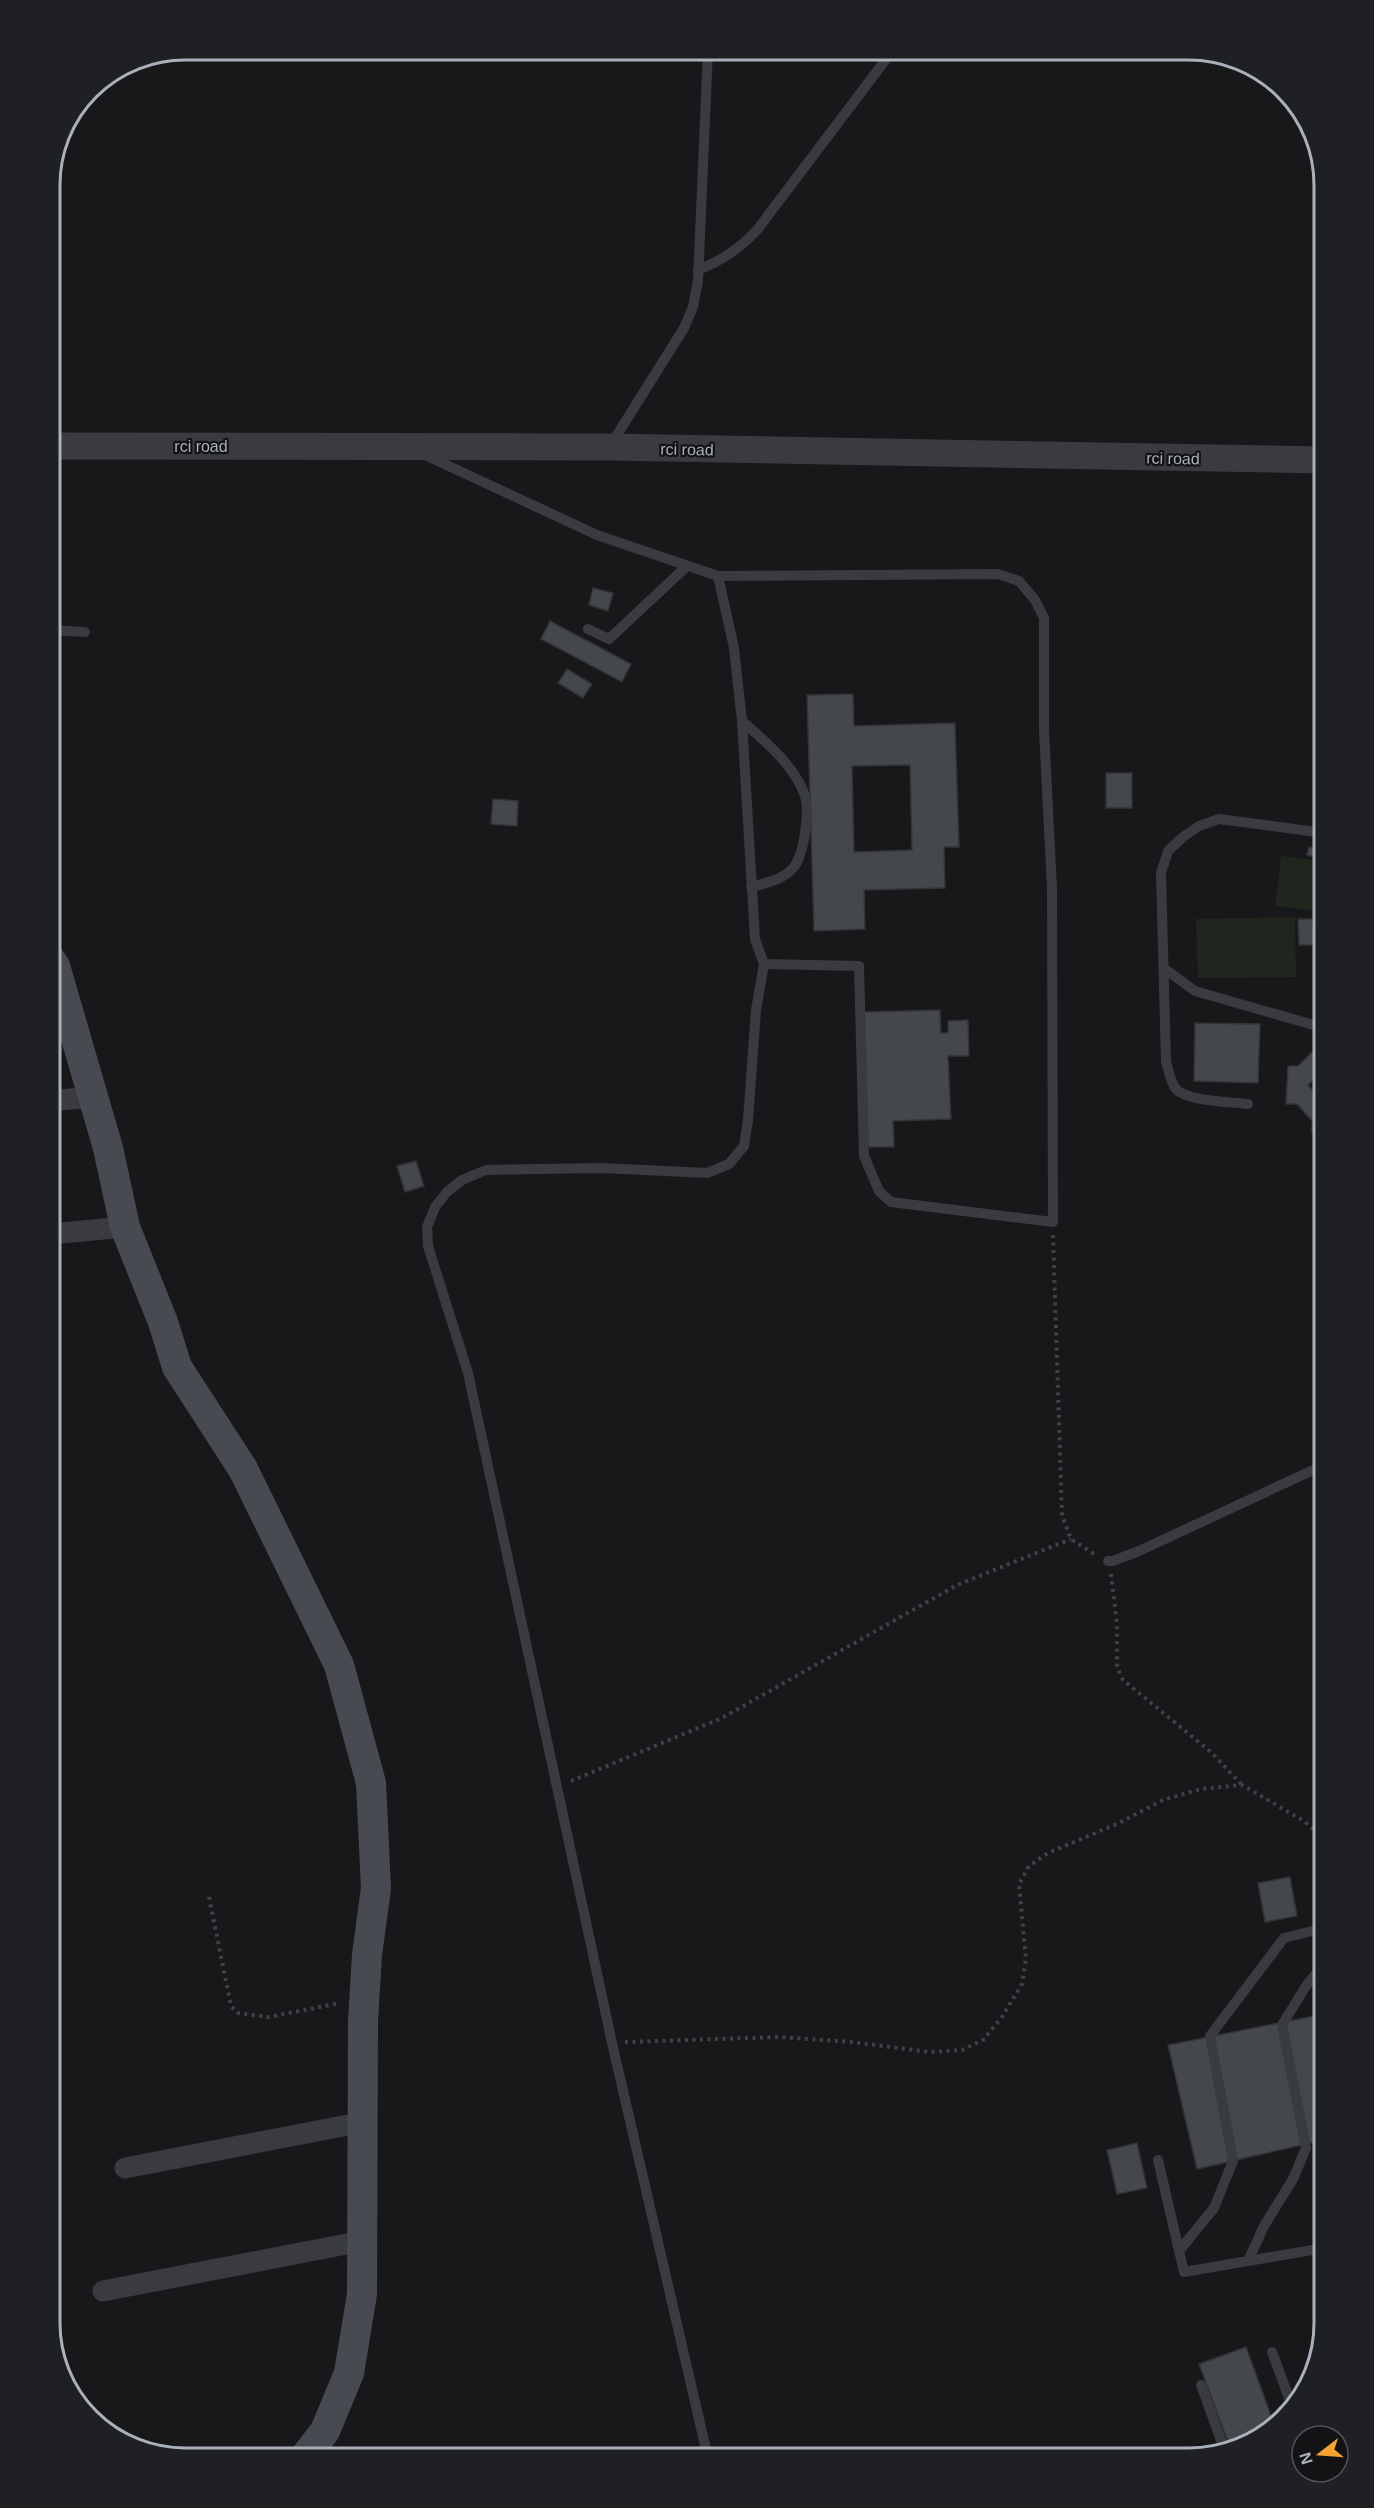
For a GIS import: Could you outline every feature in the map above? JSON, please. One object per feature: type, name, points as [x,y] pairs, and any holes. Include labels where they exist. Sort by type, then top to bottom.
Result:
[{"type":"main road","points":[[60,993],[108,1148],[125,1227],[163,1323],[177,1367],[243,1469],[339,1665],[371,1783],[376,1830],[376,1888],[367,1955],[365,1997],[362,2294],[349,2373],[325,2431],[312,2448]]},
{"type":"street","name":"rci road","points":[[60,446],[609,447],[1314,460]]},
{"type":"street","points":[[60,1100],[92,1097]]},
{"type":"street","points":[[60,1233],[125,1227]]},
{"type":"street","points":[[125,2168],[364,2122]]},
{"type":"street","points":[[103,2291],[362,2241]]},
{"type":"lane","points":[[609,447],[684,328],[693,307],[698,270],[708,60]]},
{"type":"lane","points":[[698,270],[730,255],[757,230],[885,60]]},
{"type":"lane","points":[[406,446],[597,535],[718,576],[998,574],[1019,581],[1035,600],[1044,618],[1044,729],[1052,888],[1053,1222],[891,1202],[879,1191],[864,1156],[859,966],[764,964]]},
{"type":"lane","points":[[588,629],[609,639],[687,566]]},
{"type":"lane","points":[[706,2448],[612,2043],[468,1373],[428,1246],[427,1227],[435,1207],[447,1192],[462,1180],[486,1170],[601,1168],[707,1173],[729,1164],[744,1146],[756,1010],[764,964],[755,939],[742,721],[734,648],[718,576]]},
{"type":"lane","points":[[60,631],[85,632]]},
{"type":"lane","points":[[742,721],[772,747],[805,796],[807,828],[795,865],[774,881],[751,887]]},
{"type":"lane","points":[[1248,1104],[1184,1096],[1175,1088],[1166,1062],[1161,873],[1168,851],[1183,837],[1199,826],[1219,819],[1314,832]]},
{"type":"lane","points":[[1165,969],[1195,991],[1314,1025]]},
{"type":"lane","points":[[1108,1561],[1139,1551],[1314,1470]]},
{"type":"lane","points":[[1179,2251],[1214,2208],[1233,2161],[1210,2036],[1284,1938],[1314,1930]]},
{"type":"lane","points":[[1248,2261],[1264,2226],[1293,2179],[1306,2148],[1282,2025],[1314,1976]]},
{"type":"lane","points":[[1158,2160],[1184,2272],[1314,2250]]},
{"type":"lane","points":[[1272,2352],[1289,2397]]},
{"type":"lane","points":[[1201,2385],[1222,2444]]},
{"type":"path","points":[[1053,1222],[1062,1516],[1071,1539],[1092,1554],[1108,1561],[1117,1624],[1117,1667],[1123,1680],[1211,1752],[1242,1785],[1304,1821],[1314,1830]]},
{"type":"path","points":[[558,1786],[722,1718],[957,1585],[1071,1539]]},
{"type":"path","points":[[612,2043],[780,2037],[852,2042],[929,2052],[962,2050],[983,2040],[1002,2017],[1022,1984],[1026,1959],[1019,1884],[1029,1866],[1048,1853],[1117,1824],[1163,1800],[1200,1789],[1242,1785]]},
{"type":"path","points":[[209,1897],[231,2006],[238,2013],[269,2017],[365,1997]]},
{"type":"shaded area","points":[[1281,856],[1314,860],[1314,911],[1275,906]]},
{"type":"shaded area","points":[[1295,917],[1296,977],[1198,978],[1196,919]]},
{"type":"building","points":[[593,588],[613,593],[608,611],[589,605]]},
{"type":"building","points":[[550,621],[631,664],[622,682],[541,639]]},
{"type":"building","points":[[567,669],[592,684],[583,698],[558,683]]},
{"type":"building","points":[[853,694],[854,726],[955,723],[959,847],[944,847],[945,888],[864,890],[865,929],[814,931],[807,695]],"holes":[[[910,765],[912,850],[854,852],[852,766]]]},
{"type":"building","points":[[1106,773],[1132,773],[1132,808],[1106,808]]},
{"type":"building","points":[[493,799],[518,801],[517,826],[491,824]]},
{"type":"building","points":[[1309,847],[1314,848],[1314,857],[1307,855]]},
{"type":"building","points":[[1298,919],[1313,919],[1314,945],[1299,945]]},
{"type":"building","points":[[940,1010],[941,1033],[948,1033],[948,1021],[968,1020],[969,1056],[948,1056],[951,1119],[893,1121],[894,1147],[868,1147],[863,1012]]},
{"type":"building","points":[[1195,1023],[1260,1024],[1258,1083],[1194,1081]]},
{"type":"building","points":[[1314,1050],[1314,1079],[1308,1085],[1314,1092],[1314,1133],[1312,1133],[1312,1121],[1297,1104],[1286,1104],[1288,1066],[1298,1066]]},
{"type":"building","points":[[416,1161],[424,1186],[405,1192],[397,1166]]},
{"type":"building","points":[[1290,1877],[1297,1916],[1265,1922],[1258,1883]]},
{"type":"building","points":[[1314,2016],[1314,2142],[1197,2169],[1168,2045]]},
{"type":"building","points":[[1137,2143],[1147,2188],[1117,2194],[1107,2150]]},
{"type":"building","points":[[1246,2347],[1271,2417],[1244,2435],[1228,2441],[1199,2364]]}]
